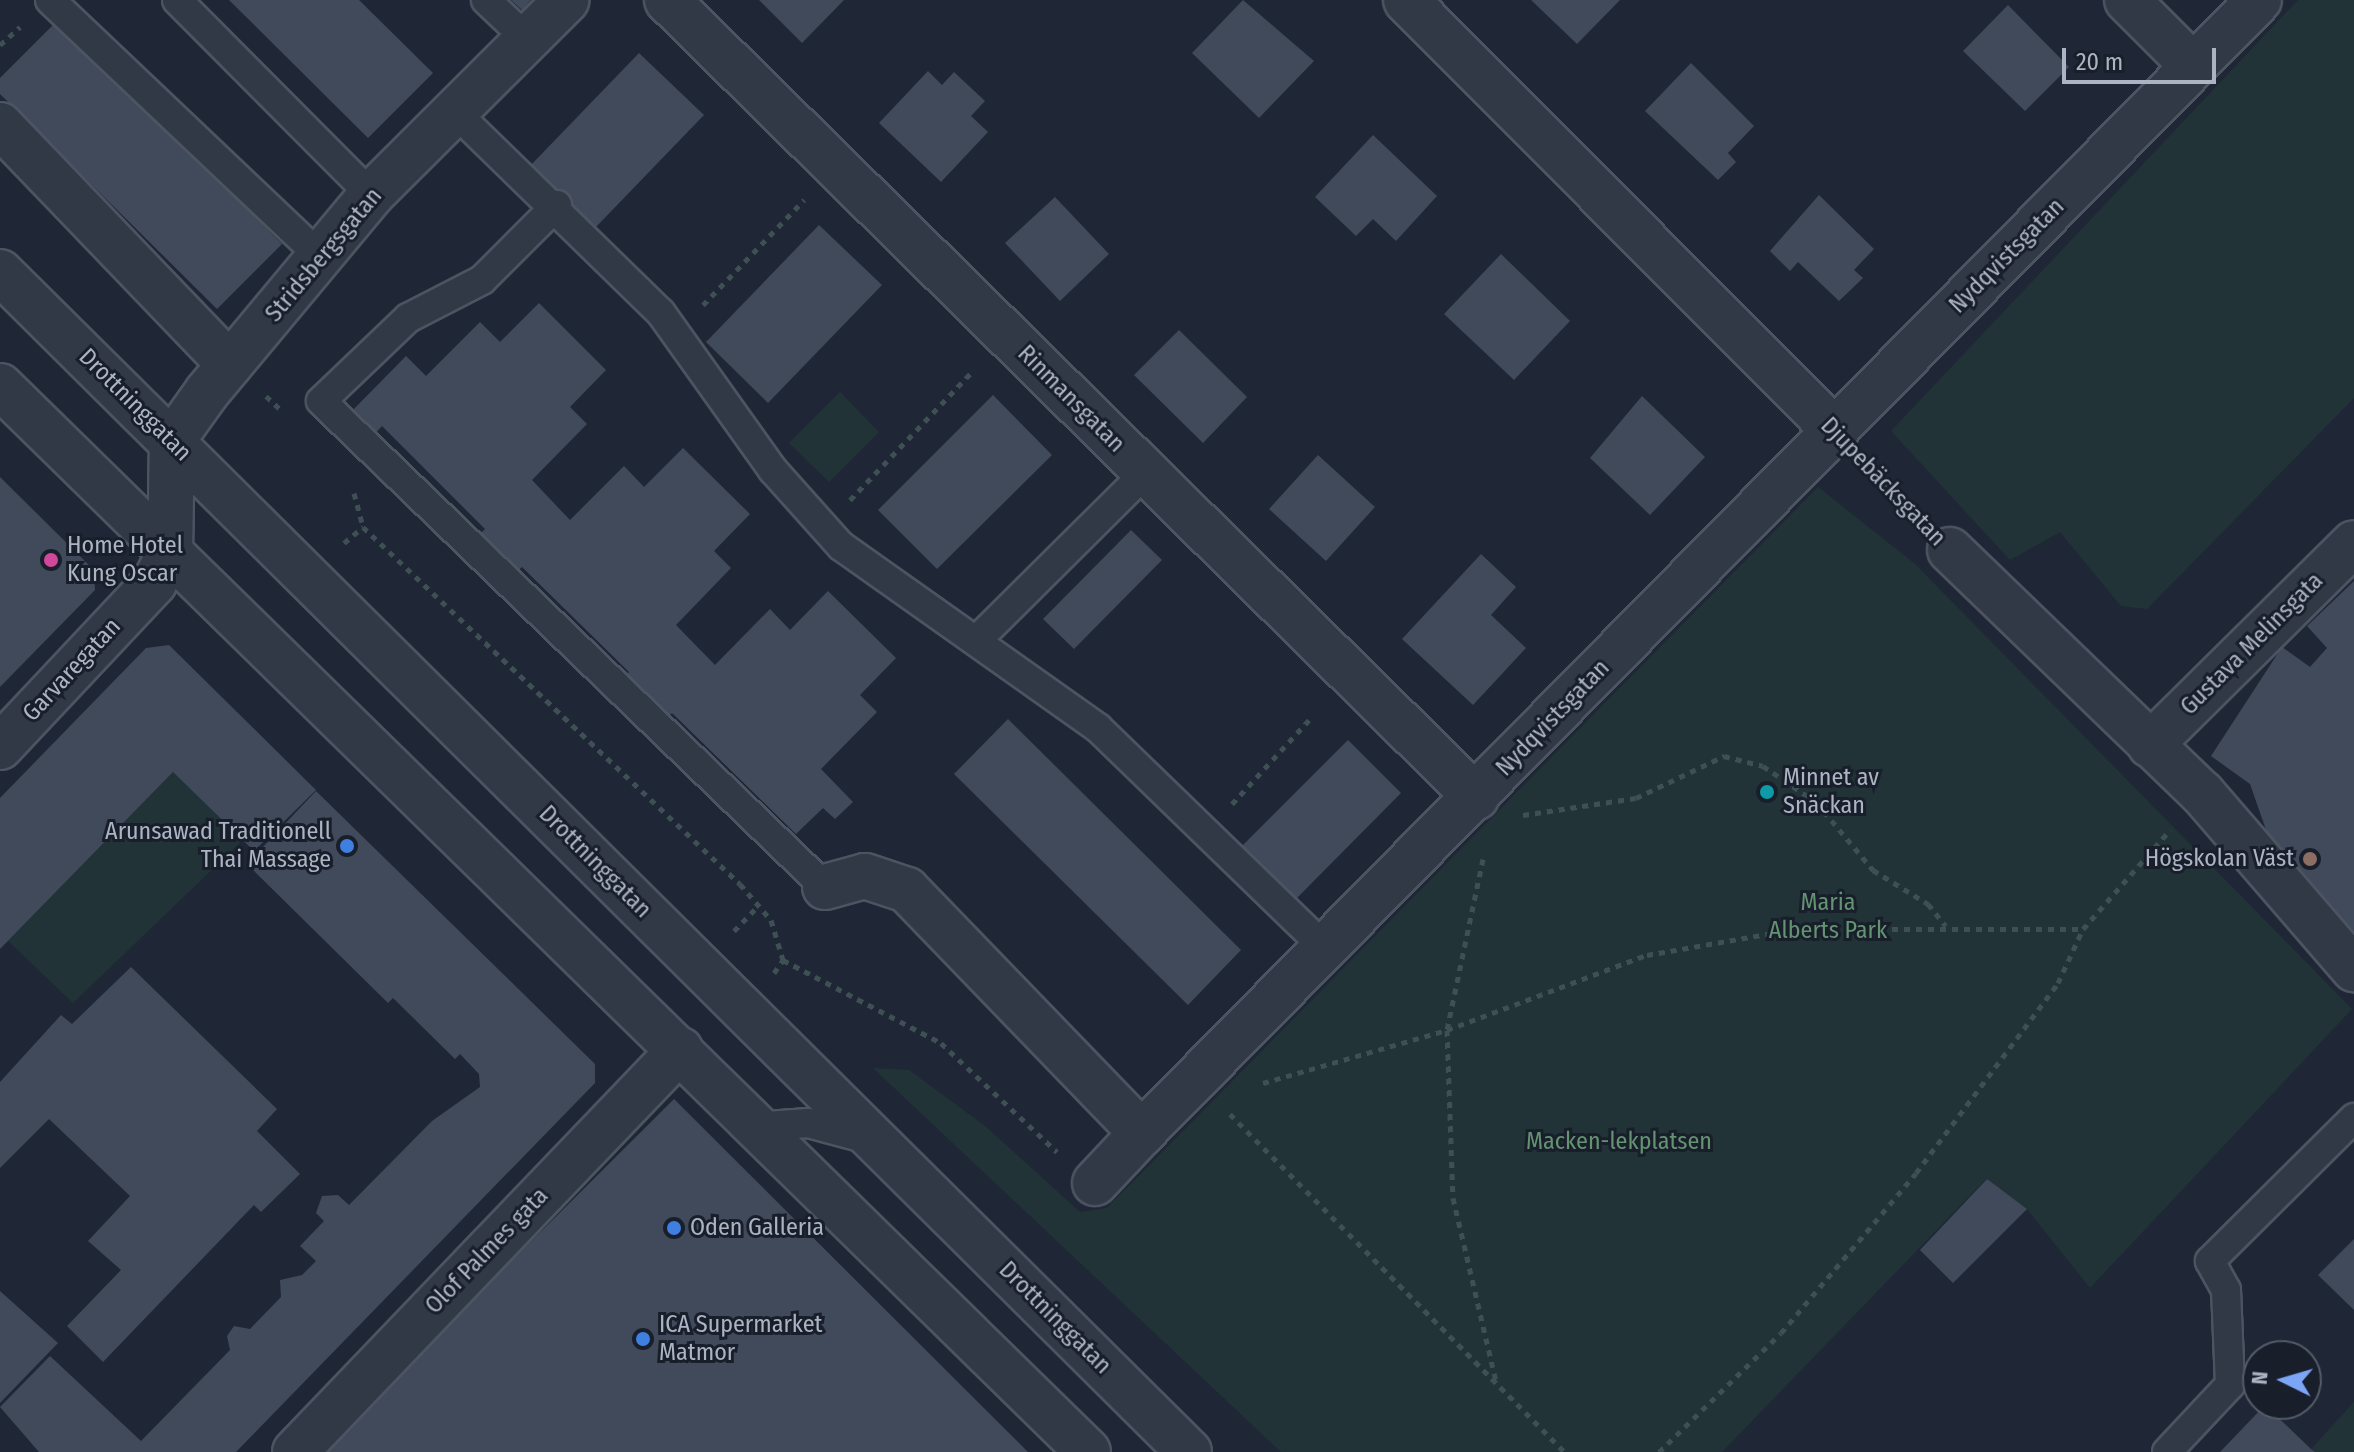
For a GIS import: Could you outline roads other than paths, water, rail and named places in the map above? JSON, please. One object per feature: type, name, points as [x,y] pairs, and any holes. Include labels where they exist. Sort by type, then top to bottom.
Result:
[{"type":"street","name":"Stridsbergsgatan","points":[[172,441],[230,365],[371,195],[457,114],[567,0]]},
{"type":"street","name":"Rinmansgatan","points":[[667,0],[1146,472],[1493,806]]},
{"type":"street","name":"Djupebäcksgatan","points":[[1406,0],[1835,431]]},
{"type":"street","points":[[2127,0],[2193,66]]},
{"type":"street","name":"Nydqvistsgatan","points":[[1095,1183],[1325,948],[1493,806],[1835,431],[2259,0]]},
{"type":"street","points":[[0,125],[230,365]]},
{"type":"street","name":"Drottninggatan","points":[[0,272],[884,1145],[1189,1452]]},
{"type":"street","points":[[0,386],[1088,1452]]},
{"type":"street","points":[[170,553],[172,441]]},
{"type":"street","name":"Gustava Melinsgata","points":[[2150,745],[2354,543]]},
{"type":"street","name":"Djupebäcksgatan","points":[[1950,550],[2202,793],[2354,969]]},
{"type":"street","name":"Garvaregatan","points":[[0,747],[154,583],[170,553]]},
{"type":"street","points":[[825,887],[865,876],[907,890],[1142,1133]]},
{"type":"street","name":"Olof Palmes gata","points":[[295,1452],[680,1050]]},
{"type":"lane","points":[[50,0],[319,255]]},
{"type":"lane","points":[[177,0],[371,195]]},
{"type":"lane","points":[[486,0],[528,40]]},
{"type":"lane","points":[[457,114],[557,205],[676,334],[773,470],[825,528],[912,601],[976,641],[1098,728],[1325,948]]},
{"type":"lane","points":[[557,205],[482,280],[408,318],[321,401],[825,887]]},
{"type":"lane","points":[[976,641],[1146,472]]},
{"type":"lane","points":[[2167,1452],[2230,1385],[2226,1290],[2210,1261],[2354,1118]]},
{"type":"lane","points":[[753,1127],[808,1123],[884,1145]]},
{"type":"place","name":"Home Hotel Kung Oscar","points":[[51,560]]},
{"type":"place","name":"Minnet av Snäckan","points":[[1767,792]]},
{"type":"place","name":"Arunsawad Traditionell Thai Massage","points":[[347,846]]},
{"type":"place","name":"Högskolan Väst","points":[[2310,859]]},
{"type":"place","name":"Oden Galleria","points":[[674,1228]]},
{"type":"place","name":"ICA Supermarket Matmor","points":[[643,1339]]},
{"type":"park label","name":"Maria Alberts Park","points":[[1828,917]]},
{"type":"park label","name":"Macken-lekplatsen","points":[[1619,1142]]}]
